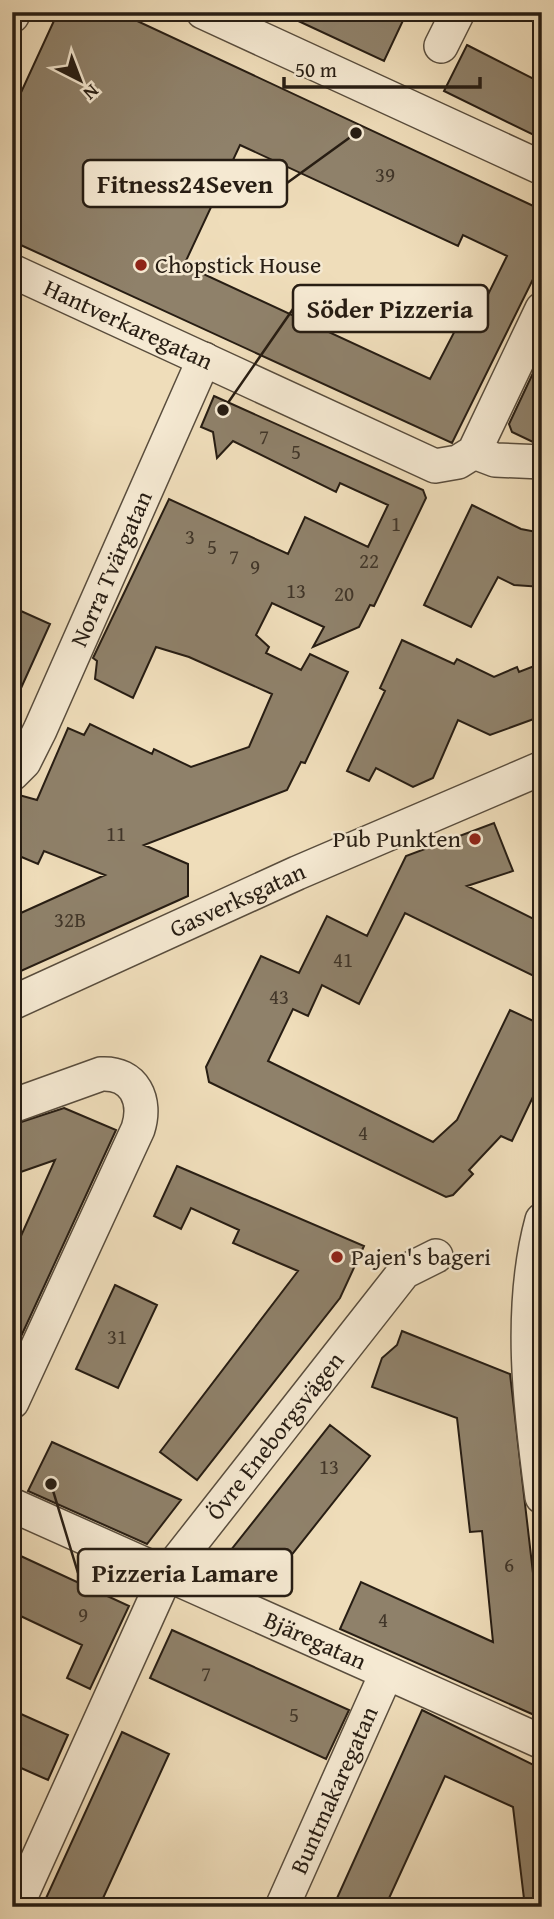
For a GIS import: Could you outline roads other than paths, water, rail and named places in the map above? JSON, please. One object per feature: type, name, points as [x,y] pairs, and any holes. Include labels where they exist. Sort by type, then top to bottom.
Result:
[{"type":"street","points":[[203,12],[542,168]]},
{"type":"street","points":[[441,46],[458,12]]},
{"type":"street","name":"Hantverkaregatan","points":[[12,271],[435,466],[458,462],[474,452]]},
{"type":"street","points":[[542,309],[474,452],[495,460],[542,462]]},
{"type":"street","name":"Norra Tvärgatan","points":[[12,774],[24,762],[40,730],[204,359]]},
{"type":"street","name":"Gasverksgatan","points":[[12,1003],[298,873],[542,768]]},
{"type":"street","points":[[12,1106],[101,1074],[112,1073],[124,1079],[139,1094],[143,1114],[12,1402]]},
{"type":"street","points":[[542,1220],[531,1277],[529,1323],[542,1497]]},
{"type":"street","name":"Övre Eneborgsvägen","points":[[16,1907],[166,1575],[404,1272],[436,1256]]},
{"type":"street","name":"Bjäregatan","points":[[12,1505],[542,1742]]},
{"type":"street","name":"Buntmakaregatan","points":[[282,1907],[386,1674]]},
{"type":"place","name":"Fitness24Seven","points":[[356,133]]},
{"type":"place","name":"Chopstick House","points":[[141,265]]},
{"type":"place","name":"Söder Pizzeria","points":[[223,410]]},
{"type":"place","name":"Pub Punkten","points":[[475,839]]},
{"type":"place","name":"Pajen's bageri","points":[[337,1257]]},
{"type":"place","name":"Pizzeria Lamare","points":[[51,1484]]}]
